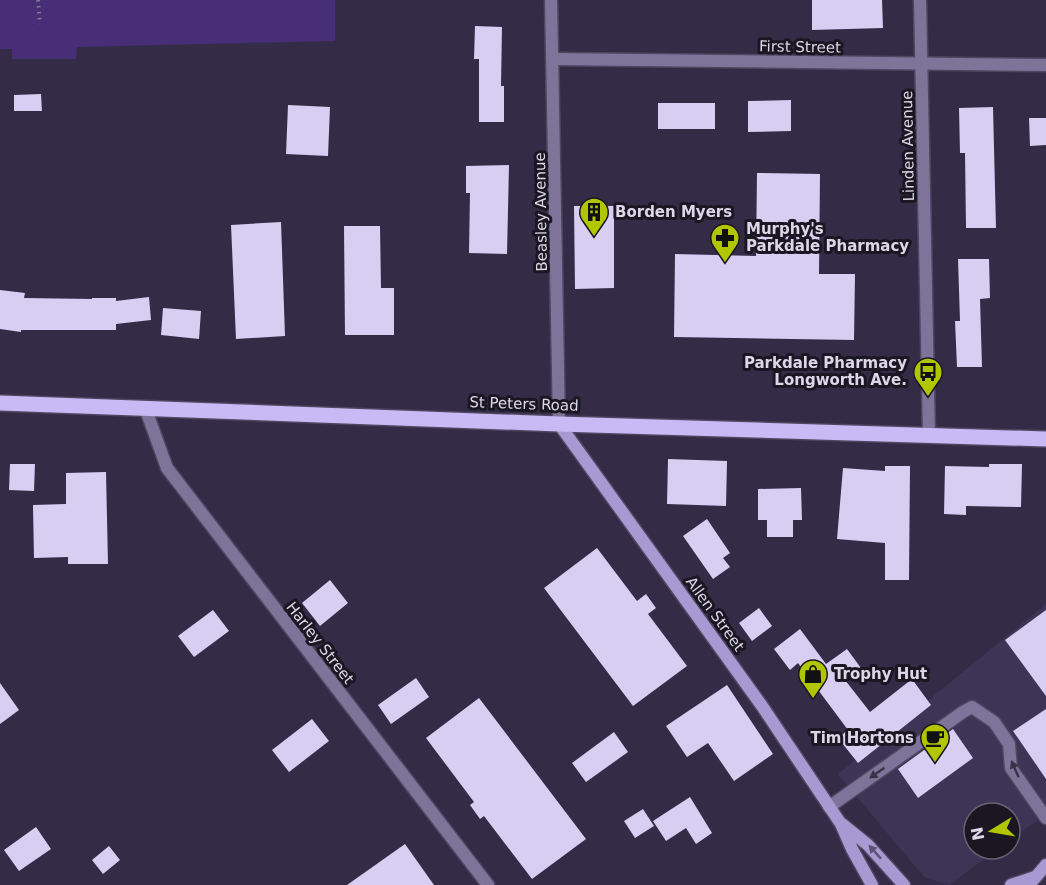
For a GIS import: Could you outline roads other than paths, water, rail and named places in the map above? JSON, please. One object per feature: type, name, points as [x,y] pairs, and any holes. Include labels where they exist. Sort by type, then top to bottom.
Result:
[{"type":"main road","name":"St Peters Road","points":[[0,403],[146,410],[1046,439]]},
{"type":"street","name":"Beasley Avenue","points":[[551,0],[560,424]]},
{"type":"street","name":"Linden Avenue","points":[[920,0],[929,435]]},
{"type":"street","name":"First Street","points":[[553,59],[1046,65]]},
{"type":"street","name":"Harley Street","points":[[146,410],[167,468],[488,885]]},
{"type":"street","name":"Allen Street","points":[[560,424],[762,706],[841,824],[872,885]]},
{"type":"street","points":[[829,807],[972,707],[994,722],[1009,744],[1011,768],[1046,818]]},
{"type":"street","name":"Allen Street","points":[[841,824],[859,837],[904,885]]},
{"type":"street","points":[[1011,885],[1032,881],[1046,865]]},
{"type":"place","name":"Borden Myers","points":[[594,238]]},
{"type":"place","name":"Murphy's Parkdale Pharmacy","points":[[725,264]]},
{"type":"place","name":"Parkdale Pharmacy Longworth Ave.","points":[[928,398]]},
{"type":"place","name":"Trophy Hut","points":[[813,700]]},
{"type":"place","name":"Tim Hortons","points":[[935,764]]}]
